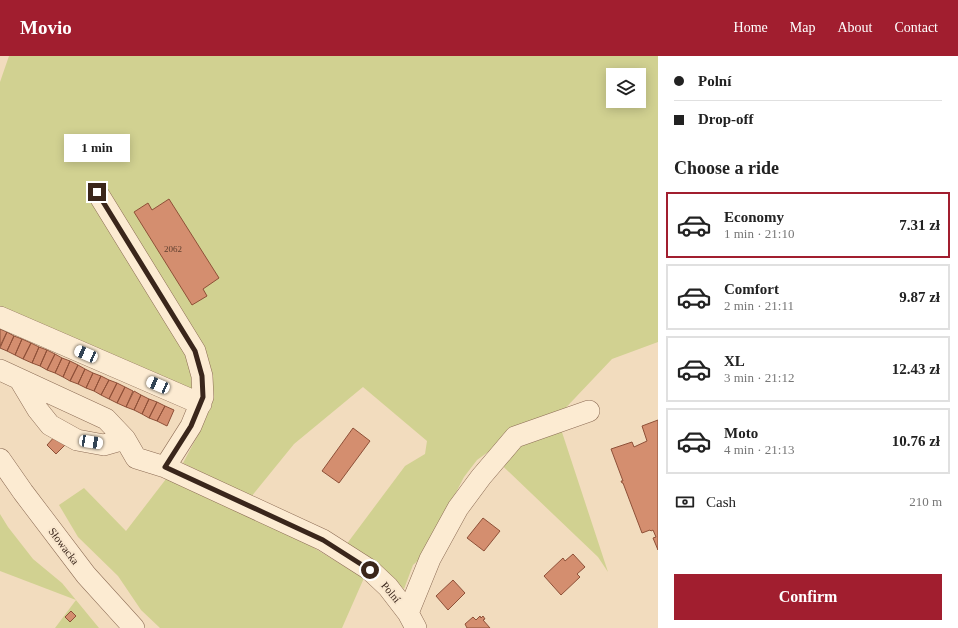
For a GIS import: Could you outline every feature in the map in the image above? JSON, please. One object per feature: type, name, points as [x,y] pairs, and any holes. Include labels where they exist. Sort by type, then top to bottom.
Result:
[{"type":"street","points":[[97,192],[195,351],[202,376],[203,397],[201,404],[191,426],[165,467]]},
{"type":"street","points":[[0,317],[201,404]]},
{"type":"street","name":"Polní","points":[[0,370],[106,419],[125,439],[136,458],[165,467],[323,540],[370,570],[388,586],[412,621]]},
{"type":"street","points":[[20,380],[38,410],[50,425],[77,440],[104,444],[125,439]]},
{"type":"street","points":[[412,621],[430,559],[458,508],[481,477],[515,437],[589,411]]},
{"type":"street","name":"Słowacka","points":[[0,459],[86,575],[134,628]]},
{"type":"green space","points":[[9,56],[658,56],[658,342],[612,359],[557,417],[608,572],[598,557],[488,452],[477,460],[464,477],[423,556],[413,565],[404,589],[374,560],[346,545],[405,466],[425,454],[427,441],[363,387],[294,444],[251,497],[183,463],[211,406],[197,394],[8,311],[0,306],[0,82]]},
{"type":"green space","points":[[166,479],[261,516],[364,578],[342,628],[160,628],[141,610],[118,576],[78,537],[59,505],[84,488],[126,531]]},
{"type":"green space","points":[[0,514],[8,527],[33,559],[62,583],[76,600],[0,571]]},
{"type":"green space","points":[[76,600],[99,628],[55,628]]},
{"type":"building","points":[[169,199],[219,278],[203,289],[207,296],[192,305],[134,212],[148,203],[152,210]]},
{"type":"building","points":[[0,329],[7,332],[0,346]]},
{"type":"building","points":[[7,332],[14,336],[7,351],[0,348]]},
{"type":"building","points":[[14,336],[22,339],[15,355],[7,351]]},
{"type":"building","points":[[22,339],[31,343],[23,359],[15,355]]},
{"type":"building","points":[[31,343],[39,347],[32,363],[23,359]]},
{"type":"building","points":[[39,347],[47,350],[40,366],[32,363]]},
{"type":"building","points":[[47,350],[55,354],[47,370],[40,366]]},
{"type":"building","points":[[55,354],[62,358],[55,373],[47,370]]},
{"type":"building","points":[[62,358],[70,361],[63,377],[55,373]]},
{"type":"building","points":[[70,361],[78,365],[70,381],[63,377]]},
{"type":"building","points":[[78,365],[85,369],[78,384],[70,381]]},
{"type":"building","points":[[85,369],[93,373],[86,388],[78,384]]},
{"type":"building","points":[[93,373],[101,376],[94,391],[86,388]]},
{"type":"building","points":[[101,376],[109,380],[101,395],[94,391]]},
{"type":"building","points":[[109,380],[117,383],[109,399],[101,395]]},
{"type":"building","points":[[117,383],[125,387],[117,403],[109,399]]},
{"type":"building","points":[[125,387],[133,391],[126,407],[117,403]]},
{"type":"building","points":[[134,391],[141,395],[134,410],[126,407]]},
{"type":"building","points":[[141,395],[149,399],[142,414],[134,410]]},
{"type":"building","points":[[149,399],[157,402],[149,418],[142,414]]},
{"type":"building","points":[[157,402],[165,406],[157,421],[149,418]]},
{"type":"building","points":[[165,406],[174,410],[167,426],[157,421]]},
{"type":"building","points":[[658,420],[658,550],[653,538],[656,537],[653,530],[642,533],[621,481],[623,481],[611,449],[632,442],[634,447],[647,441],[642,426]]},
{"type":"building","points":[[353,428],[370,441],[339,483],[322,471]]},
{"type":"building","points":[[56,435],[65,445],[56,454],[47,445]]},
{"type":"building","points":[[483,518],[500,531],[484,551],[467,538]]},
{"type":"building","points":[[573,554],[585,567],[577,574],[580,577],[561,595],[544,576],[563,558],[565,561]]},
{"type":"building","points":[[453,580],[465,593],[448,610],[436,596]]},
{"type":"building","points":[[71,611],[76,616],[70,622],[65,617]]},
{"type":"building","points":[[480,616],[481,618],[483,616],[485,619],[483,620],[490,628],[467,628],[465,624],[473,617],[476,620]]},
{"type":"route","points":[[97,192],[195,351],[202,376],[203,397],[191,426],[165,467],[323,540],[370,570]]}]
